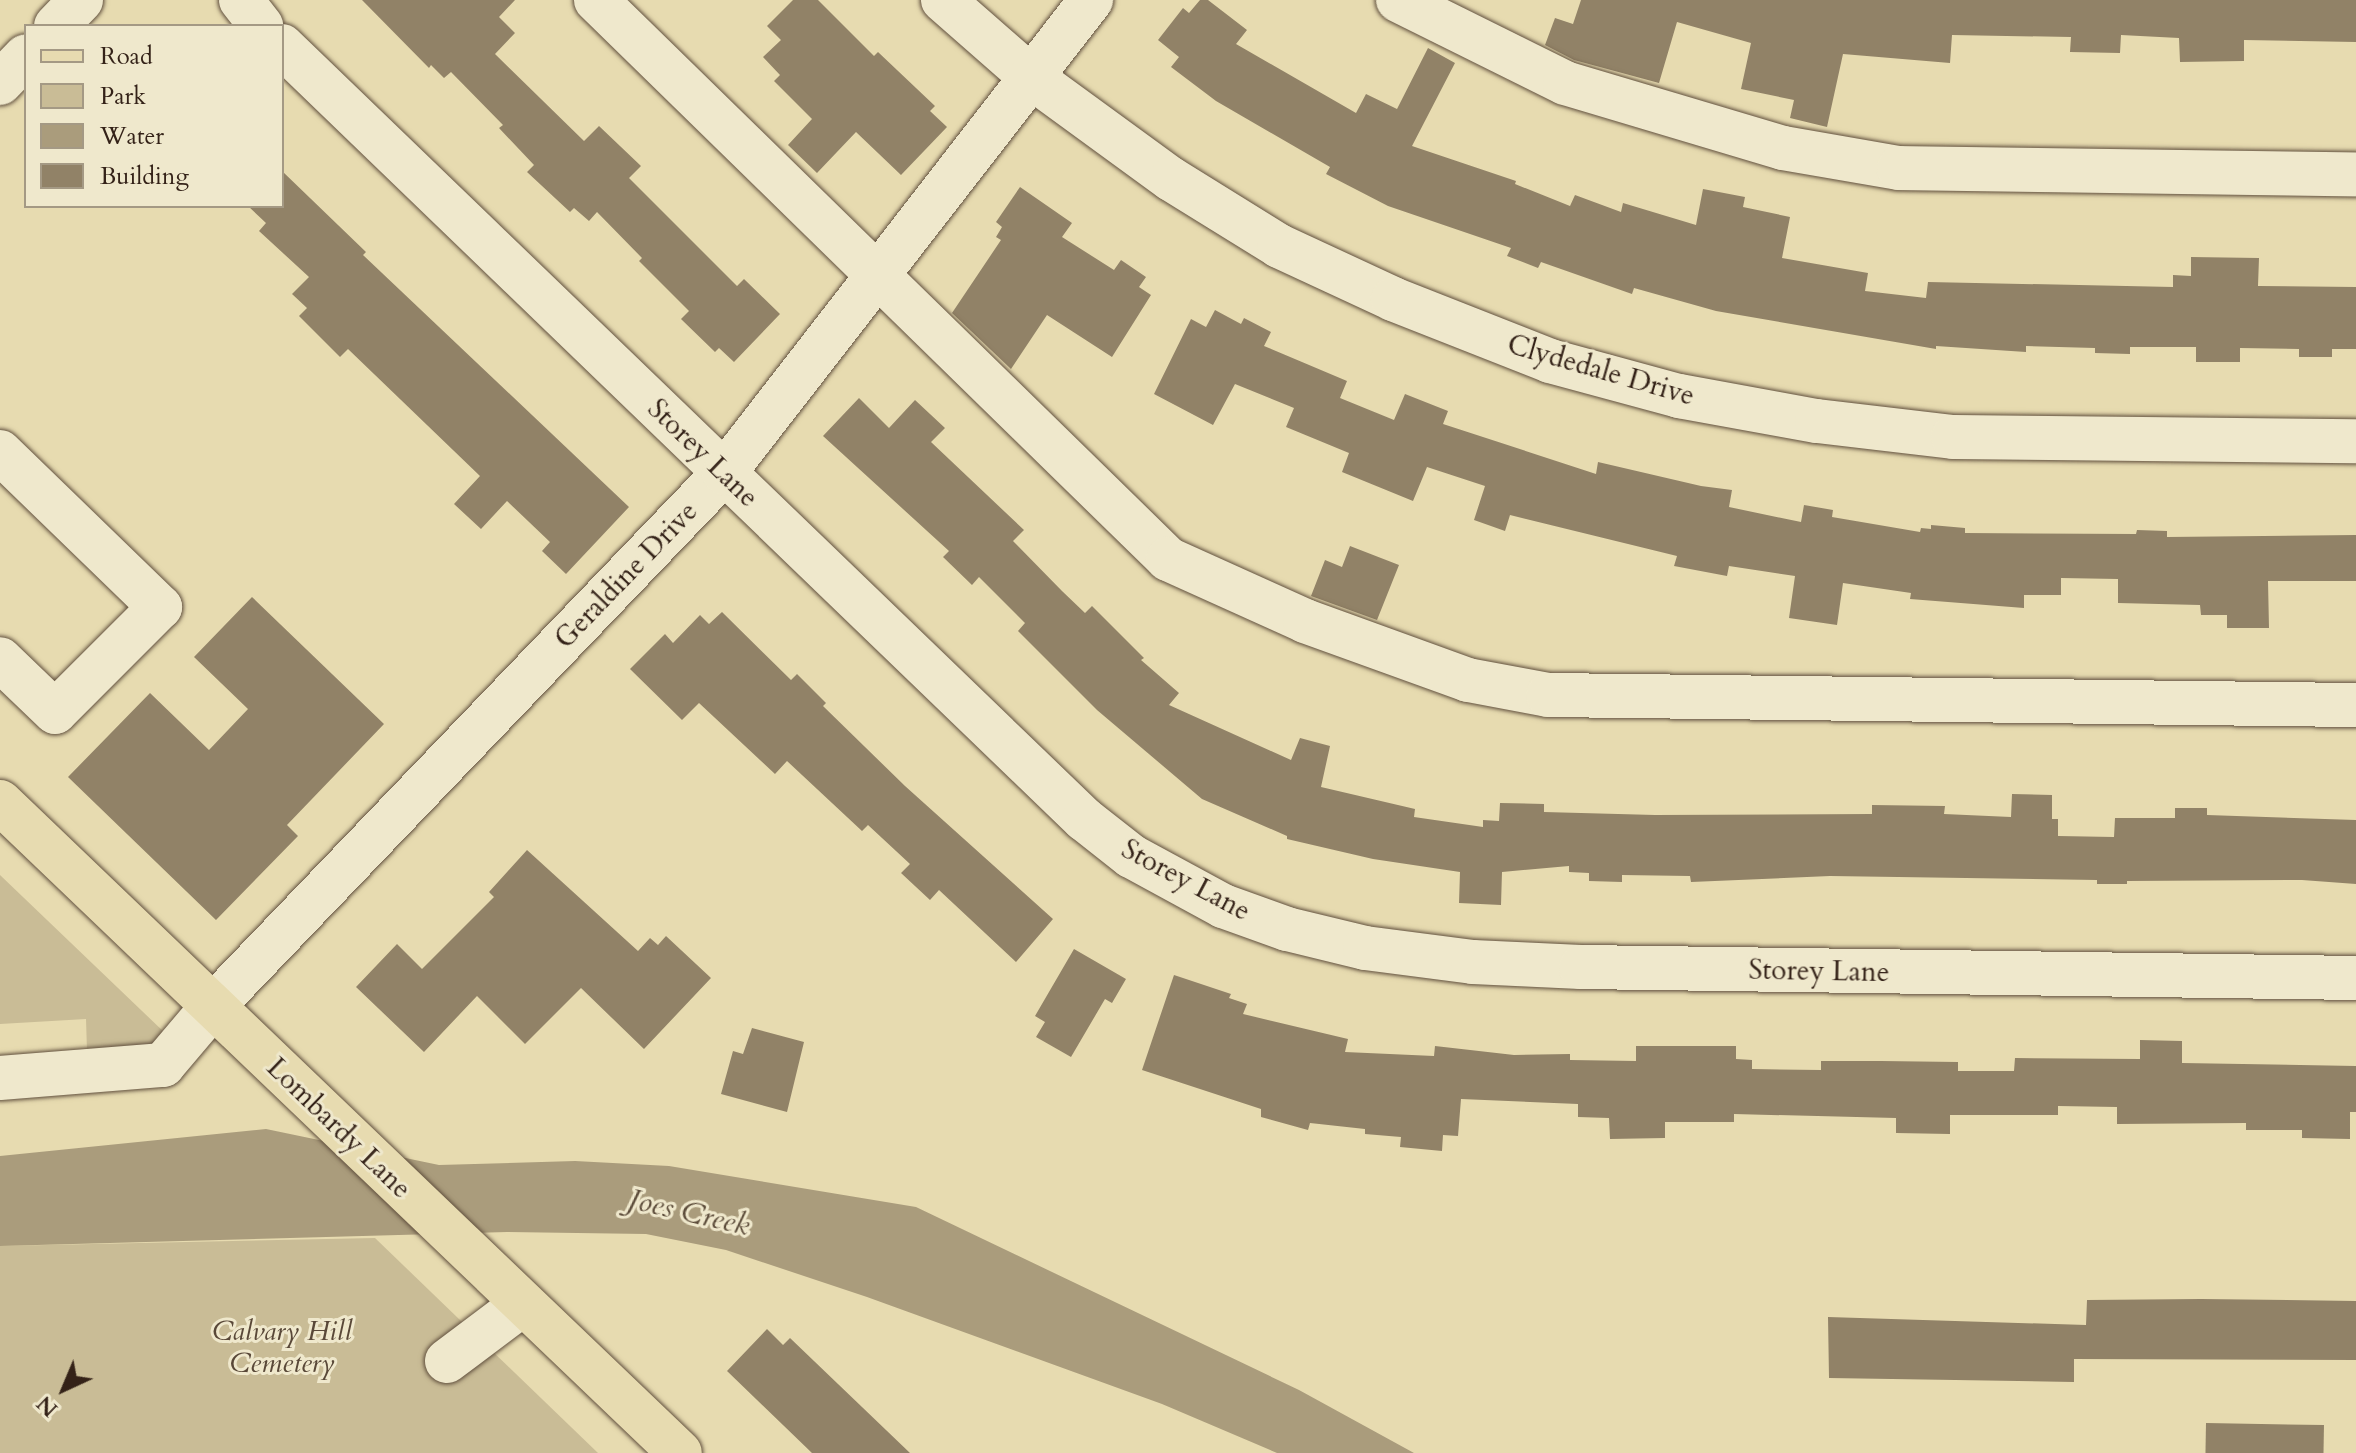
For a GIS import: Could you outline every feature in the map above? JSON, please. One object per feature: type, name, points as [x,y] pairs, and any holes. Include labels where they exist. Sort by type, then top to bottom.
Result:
[{"type":"main road","name":"Lombardy Lane","points":[[0,802],[680,1453]]},
{"type":"street","points":[[58,24],[81,0]]},
{"type":"street","points":[[241,0],[259,24]]},
{"type":"street","points":[[596,0],[1168,559],[1305,621],[1468,680],[1548,695],[2356,705]]},
{"type":"street","name":"Clydedale Drive","points":[[943,0],[1031,77],[1171,179],[1279,246],[1393,299],[1578,369],[1679,396],[1817,421],[1953,437],[2356,441]]},
{"type":"street","name":"Geraldine Drive","points":[[0,1078],[163,1065],[213,1006],[724,473],[1091,0]]},
{"type":"street","points":[[1398,0],[1565,83],[1783,148],[1899,168],[2356,174]]},
{"type":"street","name":"Storey Lane","points":[[284,48],[1084,819],[1131,856],[1223,906],[1287,929],[1365,948],[1473,962],[1581,967],[2356,978]]},
{"type":"street","points":[[0,83],[24,58]]},
{"type":"street","points":[[0,452],[160,607],[55,712],[0,659]]},
{"type":"street","points":[[447,1361],[513,1295]]},
{"type":"green space","points":[[0,875],[165,1033],[146,1050],[87,1051],[86,1019],[0,1024]]},
{"type":"green space","name":"Calvary Hill Cemetery","points":[[375,1238],[598,1453],[0,1453],[0,1246]]},
{"type":"water","name":"Joes Creek","points":[[266,1129],[439,1165],[575,1161],[669,1166],[916,1207],[1299,1390],[1414,1453],[1277,1453],[1162,1404],[867,1297],[726,1250],[646,1234],[507,1232],[0,1246],[0,1156]]},
{"type":"building","points":[[362,0],[515,0],[499,17],[515,33],[495,54],[584,141],[599,126],[641,166],[629,178],[737,286],[744,279],[780,314],[734,362],[719,348],[715,352],[681,319],[689,311],[639,261],[642,258],[597,212],[589,221],[574,208],[570,212],[527,172],[534,165],[499,128],[503,125],[451,72],[444,78],[431,65],[429,68]]},
{"type":"building","points":[[793,0],[818,0],[874,56],[878,52],[935,106],[930,111],[947,127],[901,175],[856,132],[817,173],[788,145],[812,119],[774,81],[780,75],[763,57],[781,40],[767,26]]},
{"type":"building","points":[[1200,0],[1208,0],[1247,30],[1236,44],[1356,113],[1366,94],[1397,109],[1428,48],[1455,63],[1412,146],[1516,181],[1515,184],[1570,206],[1575,195],[1621,212],[1623,203],[1696,225],[1703,189],[1745,197],[1743,207],[1790,217],[1782,258],[1868,273],[1865,291],[1926,298],[1928,282],[2173,287],[2173,275],[2191,276],[2191,257],[2259,258],[2258,286],[2356,287],[2356,349],[2332,349],[2332,357],[2299,357],[2299,349],[2240,348],[2240,362],[2196,362],[2196,347],[2130,347],[2130,354],[2095,353],[2095,348],[2026,346],[2026,352],[1936,346],[1936,349],[1716,311],[1634,288],[1632,294],[1541,262],[1538,268],[1507,256],[1511,248],[1388,206],[1326,174],[1330,167],[1216,101],[1171,67],[1179,57],[1158,40],[1183,8],[1189,13]]},
{"type":"building","points":[[1581,0],[2356,0],[2356,42],[2244,40],[2244,61],[2180,62],[2179,38],[2121,35],[2120,53],[2070,52],[2071,37],[1952,35],[1950,63],[1843,54],[1827,127],[1790,118],[1794,100],[1741,89],[1751,43],[1677,22],[1659,83],[1574,60],[1545,45],[1555,18],[1573,24]]},
{"type":"building","points":[[284,173],[366,252],[363,255],[629,507],[566,574],[542,551],[550,542],[507,501],[481,529],[454,504],[480,476],[348,349],[340,357],[299,316],[307,308],[292,294],[309,277],[259,231],[266,223],[250,208],[284,208]]},
{"type":"building","points":[[1020,187],[1072,223],[1062,237],[1114,270],[1121,260],[1146,277],[1139,287],[1151,295],[1112,357],[1047,315],[1011,369],[952,313],[1001,240],[996,237],[1002,227],[996,222]]},
{"type":"building","points":[[1215,310],[1241,324],[1244,318],[1271,332],[1264,346],[1347,381],[1340,398],[1394,420],[1405,394],[1448,411],[1443,424],[1596,474],[1598,462],[1701,486],[1732,490],[1729,507],[1801,522],[1804,505],[1833,510],[1832,517],[1920,532],[1921,528],[1931,529],[1931,525],[1965,528],[1965,533],[2136,534],[2137,530],[2167,531],[2167,537],[2356,535],[2356,581],[2268,581],[2269,628],[2227,628],[2227,615],[2201,615],[2200,605],[2118,603],[2118,579],[2061,578],[2061,595],[2024,595],[2024,608],[1910,599],[1911,593],[1843,583],[1837,625],[1789,618],[1795,576],[1729,566],[1727,576],[1674,566],[1677,556],[1510,515],[1505,531],[1474,520],[1485,486],[1427,467],[1413,501],[1342,472],[1349,453],[1286,427],[1294,408],[1235,384],[1213,425],[1154,394],[1191,319],[1206,327]]},
{"type":"building","points":[[859,398],[889,428],[915,400],[945,428],[931,442],[1024,530],[1013,541],[1062,591],[1085,613],[1092,606],[1144,658],[1141,660],[1179,693],[1169,705],[1291,760],[1300,738],[1330,746],[1321,787],[1415,809],[1414,817],[1483,827],[1483,820],[1499,821],[1500,803],[1544,804],[1544,812],[1655,815],[1872,814],[1872,805],[1945,806],[1944,814],[2011,817],[2012,794],[2052,795],[2052,819],[2058,819],[2058,836],[2114,837],[2115,818],[2175,818],[2175,808],[2207,808],[2207,815],[2356,820],[2356,884],[2302,880],[2127,881],[2127,884],[2097,884],[2097,880],[1830,876],[1691,882],[1690,876],[1622,875],[1622,882],[1589,881],[1589,873],[1569,872],[1569,866],[1502,872],[1501,905],[1459,903],[1460,872],[1373,859],[1287,839],[1287,836],[1202,799],[1097,710],[1018,631],[1025,623],[979,577],[972,585],[943,557],[949,551],[823,436]]},
{"type":"building","points":[[1350,546],[1399,565],[1377,620],[1311,596],[1325,560],[1342,567]]},
{"type":"building","points":[[252,597],[384,724],[287,825],[298,836],[216,920],[68,777],[150,693],[209,750],[248,709],[194,657]]},
{"type":"building","points":[[722,612],[791,680],[797,674],[826,703],[823,706],[905,786],[1053,919],[1016,962],[939,890],[930,900],[901,873],[910,864],[868,825],[862,831],[787,761],[775,774],[699,703],[682,720],[630,669],[665,634],[673,643],[700,615],[709,624]]},
{"type":"building","points":[[527,850],[638,951],[650,938],[658,945],[666,936],[711,978],[644,1049],[581,988],[525,1044],[477,996],[424,1052],[356,987],[397,944],[422,969],[494,897],[489,892]]},
{"type":"building","points":[[1074,949],[1126,979],[1112,1003],[1105,999],[1071,1057],[1036,1037],[1045,1022],[1035,1016]]},
{"type":"building","points":[[1174,975],[1231,994],[1229,998],[1247,1004],[1243,1014],[1348,1039],[1345,1052],[1434,1056],[1435,1046],[1514,1055],[1570,1054],[1570,1060],[1636,1061],[1636,1046],[1736,1046],[1736,1059],[1752,1060],[1752,1069],[1821,1070],[1821,1061],[1881,1061],[1958,1062],[1958,1071],[2014,1071],[2015,1058],[2140,1059],[2140,1040],[2182,1041],[2182,1063],[2356,1066],[2356,1112],[2350,1112],[2350,1139],[2302,1138],[2302,1130],[2246,1130],[2246,1123],[2117,1124],[2117,1107],[2058,1106],[2058,1115],[1950,1115],[1950,1134],[1896,1133],[1896,1118],[1734,1114],[1734,1122],[1665,1122],[1665,1138],[1610,1139],[1609,1118],[1578,1117],[1578,1104],[1461,1099],[1458,1136],[1443,1135],[1442,1151],[1400,1147],[1401,1137],[1365,1134],[1365,1129],[1310,1123],[1308,1130],[1261,1117],[1261,1109],[1142,1070]]},
{"type":"building","points":[[752,1028],[804,1042],[787,1112],[721,1094],[733,1051],[743,1054]]},
{"type":"building","points":[[2087,1300],[2356,1301],[2356,1360],[2074,1359],[2074,1382],[1829,1378],[1828,1317],[2086,1325]]},
{"type":"building","points":[[767,1329],[783,1345],[790,1338],[910,1453],[812,1453],[727,1371]]},
{"type":"building","points":[[2206,1423],[2324,1425],[2323,1453],[2205,1453]]}]
